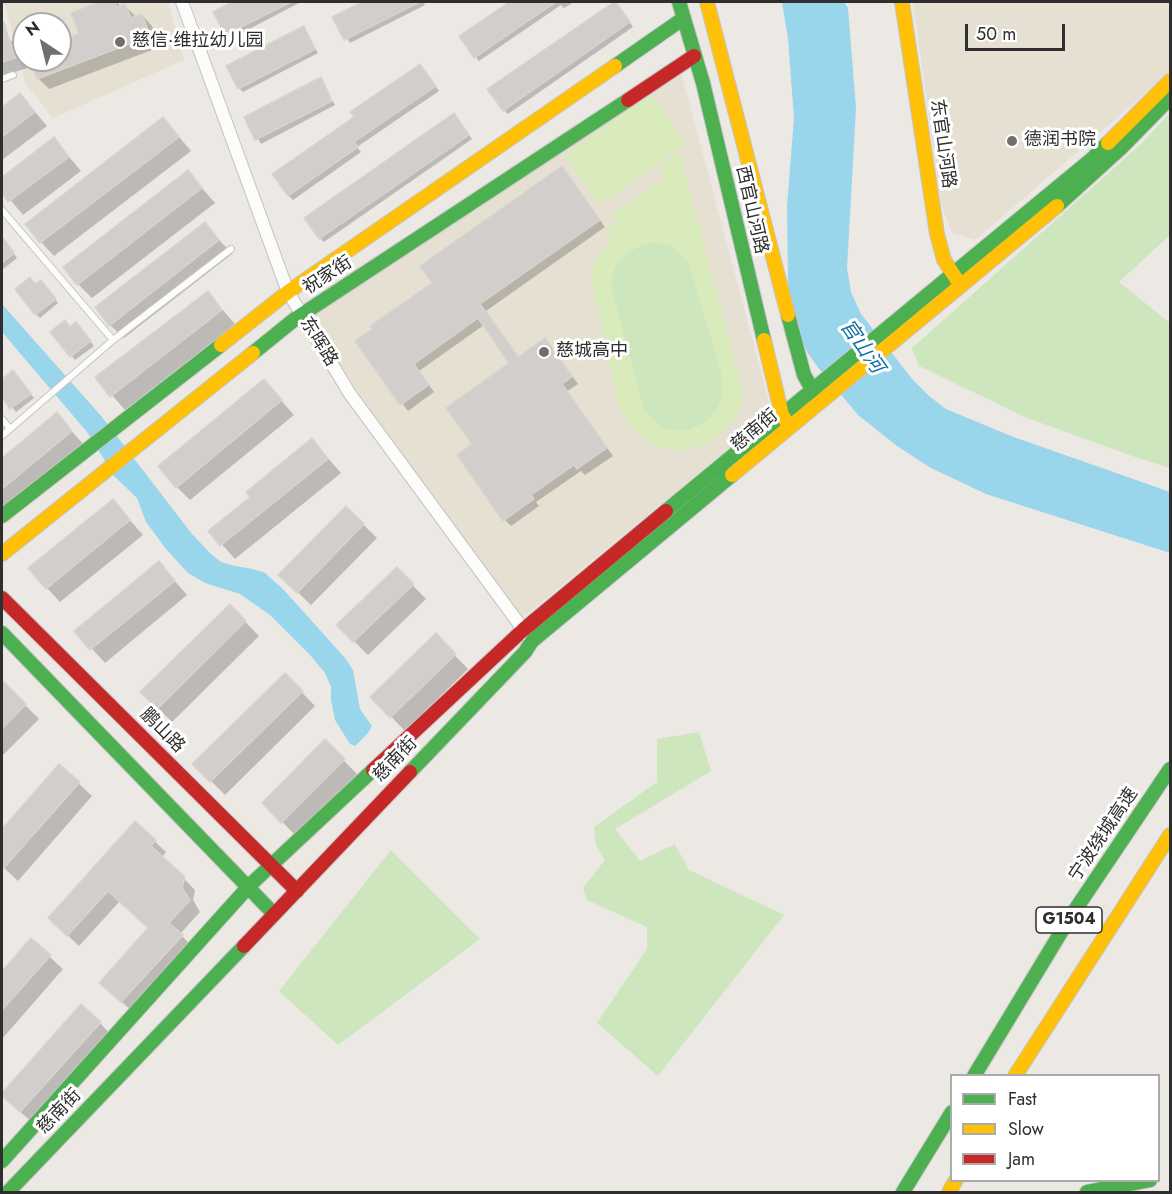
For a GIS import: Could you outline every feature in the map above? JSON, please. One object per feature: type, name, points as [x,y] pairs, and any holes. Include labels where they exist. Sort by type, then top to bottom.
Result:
[{"type":"main road","name":"西官山河路","points":[[679,2],[703,83],[786,421]]},
{"type":"main road","name":"西官山河路","points":[[707,2],[804,375],[816,396]]},
{"type":"main road","name":"东官山河路","points":[[902,2],[937,234],[944,260],[957,280]]},
{"type":"main road","name":"祝家街","points":[[2,516],[288,292],[684,18]]},
{"type":"main road","name":"祝家街","points":[[2,554],[302,315],[694,56]]},
{"type":"main road","points":[[957,280],[1092,159],[1170,81]]},
{"type":"main road","points":[[957,280],[1056,207],[1122,147],[1170,98]]},
{"type":"main road","name":"慈南街","points":[[8,1192],[525,652],[532,641],[786,421],[957,280]]},
{"type":"main road","name":"慈南街","points":[[2,1161],[271,864],[523,630],[786,421]]},
{"type":"main road","name":"鹏山路","points":[[2,598],[297,891]]},
{"type":"main road","points":[[2,633],[274,914]]},
{"type":"main road","name":"宁波绕城高速","points":[[975,1074],[1069,919],[1170,769]]},
{"type":"main road","name":"G1504","points":[[1016,1074],[1170,836]]},
{"type":"main road","points":[[903,1192],[950,1114]]},
{"type":"main road","points":[[1087,1192],[1142,1182]]},
{"type":"street","name":"东晖路","points":[[182,2],[288,292],[350,394],[532,641]]},
{"type":"lane","points":[[2,79],[13,75]]},
{"type":"lane","points":[[2,210],[113,340]]},
{"type":"lane","points":[[2,436],[113,340],[231,249]]},
{"type":"lane","points":[[2,419],[10,429]]},
{"type":"shaded area","name":"慈信·维拉幼儿园","points":[[4,2],[168,2],[184,60],[53,118],[26,84],[23,72],[72,72],[72,12],[12,12],[12,32]]},
{"type":"shaded area","name":"德润书院","points":[[913,2],[1170,2],[1170,72],[975,240],[952,233],[941,204]]},
{"type":"shaded area","name":"慈城高中","points":[[680,68],[772,413],[522,618],[354,387],[311,318]]},
{"type":"green space","points":[[651,94],[686,144],[599,205],[565,155]]},
{"type":"green space","points":[[1170,113],[1170,235],[1119,282],[1170,323],[1170,468],[1027,418],[919,366],[912,348],[1141,144]]},
{"type":"green space","points":[[680,152],[744,398],[739,412],[729,426],[703,445],[689,449],[674,450],[645,440],[631,426],[620,409],[591,277],[602,250],[611,240],[605,231],[616,223],[611,215],[665,179],[661,165]],"holes":[[[655,242],[670,245],[683,256],[690,267],[722,375],[722,398],[716,411],[706,422],[687,431],[665,429],[644,409],[611,287],[612,275],[617,264],[625,255],[641,245]]]},
{"type":"green space","points":[[654,242],[670,245],[683,256],[690,267],[722,375],[722,398],[716,411],[706,422],[687,431],[665,429],[644,409],[611,287],[612,275],[617,264],[625,255],[641,245]]},
{"type":"green space","points":[[699,732],[711,771],[615,829],[640,861],[675,844],[689,870],[784,915],[658,1076],[597,1023],[647,949],[647,927],[587,900],[583,888],[605,860],[596,845],[594,827],[657,782],[657,739]]},
{"type":"green space","points":[[391,850],[480,939],[338,1045],[279,991]]},
{"type":"water","name":"官山河","points":[[782,2],[844,2],[848,8],[856,108],[847,268],[851,292],[861,314],[913,380],[946,409],[1011,436],[1170,492],[1170,553],[986,494],[931,468],[897,446],[858,415],[807,352],[799,335],[788,283],[787,206],[794,118],[788,39]]},
{"type":"water","points":[[2,304],[102,417],[192,534],[211,554],[221,562],[265,573],[283,589],[345,658],[353,670],[360,709],[372,726],[355,746],[350,744],[335,720],[331,687],[325,673],[310,655],[270,615],[240,594],[205,583],[188,573],[166,549],[146,522],[137,498],[115,477],[87,432],[2,332]]},
{"type":"building","points":[[100,2],[115,2],[117,7],[125,4],[131,18],[142,14],[150,36],[72,66],[72,37],[79,34],[72,13]]},
{"type":"building","points":[[232,2],[291,2],[225,35],[213,12]]},
{"type":"building","points":[[362,2],[420,2],[344,40],[332,17]]},
{"type":"building","points":[[509,2],[556,2],[474,58],[459,36]]},
{"type":"building","points":[[614,2],[630,22],[503,111],[487,89]]},
{"type":"building","points":[[2,22],[4,22],[12,46],[12,59],[2,62]]},
{"type":"building","points":[[304,26],[315,49],[238,89],[226,66]]},
{"type":"building","points":[[420,64],[436,86],[354,142],[358,147],[288,196],[272,174],[354,117],[350,112]]},
{"type":"building","points":[[34,72],[55,72],[37,79]]},
{"type":"building","points":[[321,77],[332,101],[255,140],[244,117]]},
{"type":"building","points":[[20,93],[35,112],[2,137],[2,107]]},
{"type":"building","points":[[454,113],[469,135],[319,239],[304,218]]},
{"type":"building","points":[[163,117],[179,137],[40,243],[25,224]]},
{"type":"building","points":[[54,137],[69,157],[8,202],[2,193],[2,177]]},
{"type":"building","points":[[562,166],[600,220],[480,304],[518,357],[545,338],[572,377],[562,384],[607,448],[577,469],[574,465],[531,495],[534,499],[503,521],[457,455],[472,444],[446,408],[509,363],[478,318],[414,364],[429,385],[400,405],[355,341],[372,329],[370,326],[432,283],[420,266]]},
{"type":"building","points":[[188,170],[202,188],[77,285],[63,267]]},
{"type":"building","points":[[205,222],[219,240],[109,326],[95,307]]},
{"type":"building","points":[[2,236],[14,253],[2,263]]},
{"type":"building","points":[[30,277],[35,284],[41,280],[56,299],[35,315],[15,289]]},
{"type":"building","points":[[208,291],[222,310],[110,397],[95,377]]},
{"type":"building","points":[[65,320],[70,327],[76,322],[91,341],[70,357],[50,332]]},
{"type":"building","points":[[13,370],[31,394],[10,409],[2,397],[2,379]]},
{"type":"building","points":[[264,379],[282,400],[176,488],[158,466]]},
{"type":"building","points":[[57,412],[72,431],[2,489],[2,458]]},
{"type":"building","points":[[312,438],[328,459],[220,546],[208,531],[250,497],[246,492]]},
{"type":"building","points":[[113,499],[130,520],[46,589],[28,568]]},
{"type":"building","points":[[346,506],[364,524],[297,593],[278,575]]},
{"type":"building","points":[[159,561],[175,581],[90,650],[74,631]]},
{"type":"building","points":[[397,567],[414,584],[353,642],[336,625]]},
{"type":"building","points":[[230,604],[246,621],[157,709],[140,692]]},
{"type":"building","points":[[436,633],[456,654],[390,718],[370,697]]},
{"type":"building","points":[[285,673],[303,691],[210,782],[192,764]]},
{"type":"building","points":[[2,680],[26,704],[2,729]]},
{"type":"building","points":[[325,739],[345,759],[281,823],[262,803]]},
{"type":"building","points":[[59,764],[80,782],[2,870],[2,829]]},
{"type":"building","points":[[135,821],[156,840],[151,846],[185,877],[182,888],[190,900],[169,923],[183,935],[121,1002],[99,983],[148,928],[108,891],[67,936],[48,918]]},
{"type":"building","points":[[31,938],[51,955],[2,1010],[2,971]]},
{"type":"building","points":[[81,1004],[101,1022],[20,1112],[2,1096],[2,1093]]},
{"type":"traffic: fast","points":[[679,2],[703,83],[764,340]]},
{"type":"traffic: fast","points":[[615,66],[684,18]]},
{"type":"traffic: fast","points":[[1057,206],[1122,147],[1170,98]]},
{"type":"traffic: fast","points":[[253,353],[295,319],[628,100]]},
{"type":"traffic: fast","points":[[666,511],[1092,159],[1108,143]]},
{"type":"traffic: fast","points":[[788,315],[804,375],[817,398]]},
{"type":"traffic: fast","points":[[2,516],[221,345]]},
{"type":"traffic: fast","points":[[410,772],[525,652],[532,641],[732,475]]},
{"type":"traffic: fast","points":[[2,633],[274,914]]},
{"type":"traffic: fast","points":[[975,1074],[1069,919],[1170,769]]},
{"type":"traffic: fast","points":[[2,1161],[250,885],[373,770]]},
{"type":"traffic: fast","points":[[8,1192],[244,946]]},
{"type":"traffic: fast","points":[[903,1192],[950,1115]]},
{"type":"traffic: fast","points":[[1087,1192],[1140,1182]]},
{"type":"traffic: slow","points":[[707,2],[788,315]]},
{"type":"traffic: slow","points":[[902,2],[937,234],[944,260],[959,283]]},
{"type":"traffic: slow","points":[[221,345],[288,292],[615,66]]},
{"type":"traffic: slow","points":[[1108,143],[1170,81]]},
{"type":"traffic: slow","points":[[732,475],[1057,206]]},
{"type":"traffic: slow","points":[[764,340],[782,415],[788,424]]},
{"type":"traffic: slow","points":[[2,554],[253,353]]},
{"type":"traffic: slow","points":[[1016,1074],[1170,835]]},
{"type":"traffic: slow","points":[[949,1192],[955,1182]]},
{"type":"traffic: jam","points":[[628,100],[694,56]]},
{"type":"traffic: jam","points":[[373,770],[523,630],[666,511]]},
{"type":"traffic: jam","points":[[2,598],[297,891]]},
{"type":"traffic: jam","points":[[244,946],[410,772]]},
{"type":"place","name":"慈信·维拉幼儿园","points":[[120,42]]},
{"type":"place","name":"德润书院","points":[[1012,141]]},
{"type":"place","name":"慈城高中","points":[[544,352]]}]
